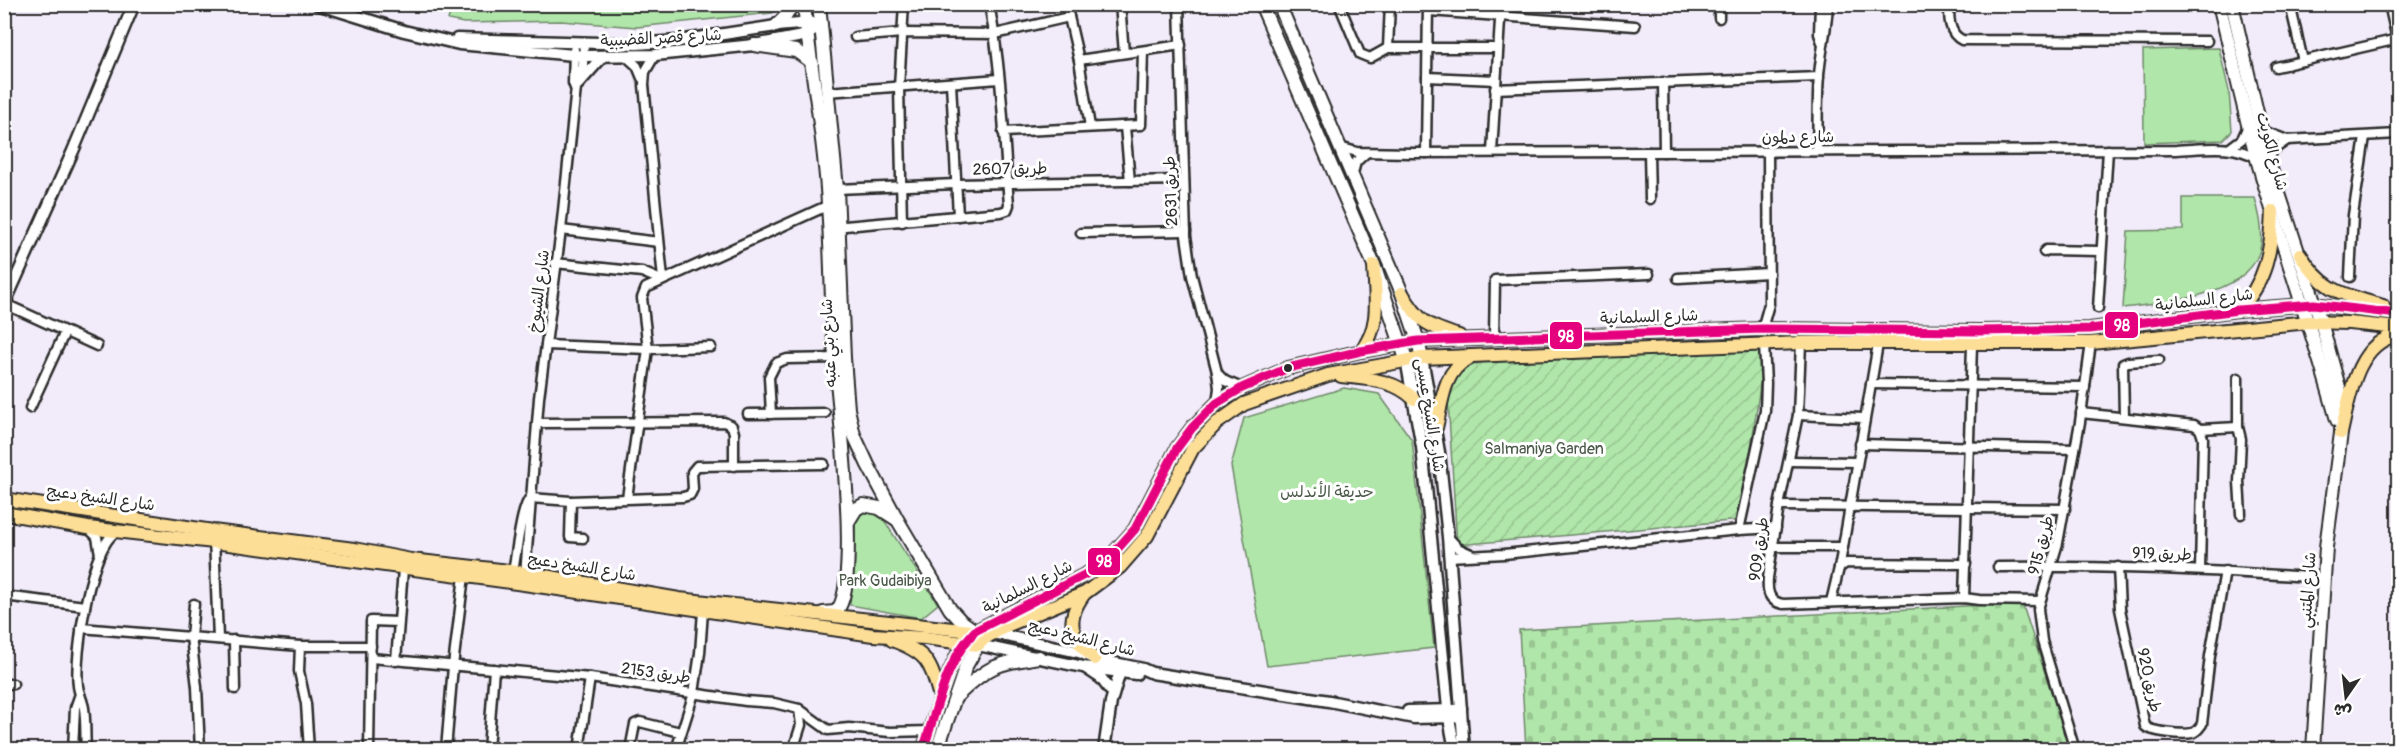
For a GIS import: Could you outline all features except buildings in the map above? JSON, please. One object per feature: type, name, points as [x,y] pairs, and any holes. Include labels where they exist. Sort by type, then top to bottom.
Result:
[{"type":"main road","points":[[776,26],[793,4]]},
{"type":"main road","name":"شارع بني عتبه","points":[[804,4],[816,24]]},
{"type":"main road","name":"شارع بني عتبه","points":[[819,4],[816,24],[827,92],[837,189],[833,204]]},
{"type":"main road","name":"شارع الشيخ عيسى","points":[[1261,4],[1374,265],[1406,359]]},
{"type":"main road","name":"شارع الشيخ عيسى","points":[[1279,4],[1402,293],[1422,358]]},
{"type":"main road","name":"شارع الكويت","points":[[2219,4],[2254,127],[2273,211],[2308,305]]},
{"type":"main road","name":"شارع الكويت","points":[[2232,4],[2254,127]]},
{"type":"main road","name":"شارع بني عتبه","points":[[816,24],[808,35],[833,204],[847,524],[846,579],[842,603],[835,612],[822,613]]},
{"type":"main road","points":[[754,45],[796,51],[812,62]]},
{"type":"main road","name":"شارع الكويت","points":[[2262,159],[2300,254],[2308,305]]},
{"type":"main road","points":[[2238,310],[2256,291],[2261,279],[2270,245],[2273,211]]},
{"type":"main road","points":[[2300,254],[2317,279],[2331,289],[2398,312]]},
{"type":"main road","points":[[1361,351],[1373,332],[1376,322],[1374,265]]},
{"type":"main road","points":[[1402,293],[1416,316],[1442,331],[1469,339]]},
{"type":"main road","name":"شارع السلمانية","points":[[963,643],[975,631],[1092,571],[1111,556],[1135,530],[1177,448],[1192,428],[1217,403],[1242,388],[1288,368],[1361,351],[1418,341],[1762,329],[1979,331],[2090,329],[2238,310],[2308,305],[2398,312]]},
{"type":"main road","name":"شارع المتنبي","points":[[2308,305],[2342,398],[2341,433],[2324,578],[2313,750]]},
{"type":"main road","name":"شارع السلمانية","points":[[978,645],[993,633],[1084,593],[1120,567],[1141,544],[1193,448],[1217,423],[1244,404],[1328,375],[1406,359],[1422,358],[1801,344],[2091,344],[2315,322],[2398,328]]},
{"type":"main road","points":[[2341,433],[2354,383],[2367,355],[2382,340],[2398,335]]},
{"type":"main road","points":[[1436,428],[1448,377],[1456,366],[1473,357]]},
{"type":"main road","name":"شارع بني عتبه","points":[[839,358],[855,435],[897,519],[951,609],[961,621],[975,631]]},
{"type":"main road","points":[[1328,375],[1383,381],[1407,392],[1414,399]]},
{"type":"main road","name":"شارع الشيخ دعيج","points":[[8,501],[403,569],[464,576],[520,578],[679,599],[993,633]]},
{"type":"main road","points":[[847,524],[856,508],[863,505],[879,507],[897,519]]},
{"type":"main road","name":"شارع الشيخ دعيج","points":[[4,513],[88,528],[214,536],[354,549],[703,612],[873,635],[925,638],[978,645]]},
{"type":"main road","points":[[1084,593],[1076,604],[1072,623],[1076,639],[1082,648],[1095,658]]},
{"type":"main road","points":[[937,750],[966,666],[978,645],[975,631]]},
{"type":"main road","points":[[873,635],[904,645],[927,660],[940,696]]},
{"type":"main road","points":[[923,750],[940,696],[963,643]]},
{"type":"main road","points":[[954,699],[991,667],[1039,657]]},
{"type":"street","points":[[97,346],[5,305],[73,151],[134,4]]},
{"type":"street","name":"شارع قصر القضيبية","points":[[317,4],[404,31],[474,46],[578,56],[655,55],[754,45],[808,35]]},
{"type":"street","points":[[902,222],[898,87],[904,4]]},
{"type":"street","points":[[834,227],[1007,210],[1009,205],[999,79],[995,34],[989,4]]},
{"type":"street","points":[[1066,4],[1079,60],[1090,127]]},
{"type":"street","points":[[1120,4],[1124,53]]},
{"type":"street","name":"طريق 2631","points":[[1179,4],[1186,231],[1192,276],[1217,372],[1219,388],[1217,403]]},
{"type":"street","points":[[1339,4],[1360,54],[1370,58],[1388,48],[1497,48]]},
{"type":"street","points":[[1388,48],[1390,4]]},
{"type":"street","points":[[1492,152],[1501,4]]},
{"type":"street","points":[[1719,4],[1719,18]]},
{"type":"street","points":[[1820,4],[1819,34],[1823,45]]},
{"type":"street","points":[[1817,151],[1819,77],[1826,35],[1828,4]]},
{"type":"street","points":[[1950,4],[1952,30],[1957,38],[1962,40],[2207,41]]},
{"type":"street","points":[[2290,4],[2303,61]]},
{"type":"street","points":[[2276,67],[2398,39],[2388,4]]},
{"type":"street","points":[[1426,153],[1429,8],[1635,26]]},
{"type":"street","points":[[855,37],[902,33],[995,34],[1069,17]]},
{"type":"street","name":"شارع قصر القضيبية","points":[[445,40],[474,38],[637,44],[678,41],[776,26],[816,24]]},
{"type":"street","name":"شارع الشيوخ","points":[[520,578],[532,502],[530,498],[537,423],[577,86],[579,42]]},
{"type":"street","points":[[1079,60],[1180,45]]},
{"type":"street","points":[[1003,132],[1138,126],[1143,121],[1143,51]]},
{"type":"street","points":[[655,55],[645,72],[644,85],[662,279]]},
{"type":"street","points":[[577,86],[603,56]]},
{"type":"street","points":[[627,57],[637,66],[644,85]]},
{"type":"street","points":[[1427,77],[1495,85],[1819,77]]},
{"type":"street","points":[[827,92],[999,79]]},
{"type":"street","points":[[1663,82],[1664,152]]},
{"type":"street","points":[[951,83],[958,216]]},
{"type":"street","points":[[1125,127],[1130,181]]},
{"type":"street","points":[[2230,148],[2254,127],[2287,140],[2398,134]]},
{"type":"street","points":[[2350,277],[2353,215],[2365,137]]},
{"type":"street","points":[[2262,159],[2287,140]]},
{"type":"street","name":"شارع دلمون","points":[[1339,147],[1366,153],[2230,148],[2262,159]]},
{"type":"street","points":[[2098,308],[2109,150]]},
{"type":"street","points":[[1649,152],[1650,199]]},
{"type":"street","points":[[1762,329],[1769,304],[1768,152]]},
{"type":"street","points":[[1352,177],[1356,162],[1366,153]]},
{"type":"street","name":"طريق 2607","points":[[837,189],[957,184],[1184,180]]},
{"type":"street","points":[[627,498],[648,349],[643,293],[646,288],[833,204]]},
{"type":"street","points":[[561,230],[659,242]]},
{"type":"street","points":[[1081,233],[1186,231]]},
{"type":"street","points":[[2044,251],[2100,254],[2046,255],[2044,251]]},
{"type":"street","points":[[555,263],[642,272],[662,279]]},
{"type":"street","points":[[1678,278],[1768,273]]},
{"type":"street","points":[[1494,338],[1495,280],[1649,274]]},
{"type":"street","points":[[30,408],[65,332]]},
{"type":"street","name":"طريق 909","points":[[1801,344],[1798,415],[1779,506],[1768,590],[1773,600],[1783,604],[1964,598],[2039,601]]},
{"type":"street","points":[[1831,602],[1843,547],[1863,418],[1878,344]]},
{"type":"street","name":"طريق 915","points":[[2075,750],[2042,641],[2038,618],[2039,601],[2051,566],[2065,509],[2082,413],[2091,344]]},
{"type":"street","points":[[546,345],[648,349],[711,347]]},
{"type":"street","points":[[1739,530],[1765,411],[1764,345]]},
{"type":"street","points":[[1964,598],[1969,508],[1968,445],[1972,345]]},
{"type":"street","points":[[771,414],[769,377],[777,363],[787,359],[839,358]]},
{"type":"street","name":"شارع الشيخ عيسى","points":[[1422,358],[1436,428],[1448,537],[1456,714],[1454,746]]},
{"type":"street","name":"شارع الشيخ عيسى","points":[[1406,359],[1422,447],[1456,714],[1464,750]]},
{"type":"street","points":[[2124,417],[2122,366],[2128,362],[2159,360]]},
{"type":"street","points":[[1217,372],[1225,381],[1242,388]]},
{"type":"street","points":[[2238,378],[2241,514]]},
{"type":"street","points":[[1871,384],[2085,387]]},
{"type":"street","points":[[748,414],[825,413]]},
{"type":"street","points":[[2082,413],[2194,426],[2200,429],[2238,427]]},
{"type":"street","points":[[1798,415],[1863,418]]},
{"type":"street","points":[[537,423],[724,422],[732,426],[734,433],[734,466]]},
{"type":"street","points":[[2200,429],[2203,438],[2200,570]]},
{"type":"street","points":[[1860,444],[2075,449]]},
{"type":"street","points":[[1789,461],[1857,462]]},
{"type":"street","points":[[530,498],[571,501],[683,497],[690,495],[693,489],[692,472],[697,466],[824,464]]},
{"type":"street","points":[[1426,489],[1432,506],[1437,544],[1449,557],[1504,555],[1776,528]]},
{"type":"street","name":"شارع الشيوخ","points":[[520,578],[525,506],[530,498]]},
{"type":"street","points":[[571,501],[570,537],[583,538]]},
{"type":"street","points":[[1779,506],[2065,509]]},
{"type":"street","points":[[88,528],[97,537],[100,555]]},
{"type":"street","points":[[86,750],[84,708],[80,693],[77,651],[85,606],[100,555],[109,537],[119,531]]},
{"type":"street","points":[[214,536],[218,639]]},
{"type":"street","points":[[1448,537],[1458,548],[1473,555]]},
{"type":"street","points":[[1773,547],[1843,547]]},
{"type":"street","points":[[1839,568],[1846,563],[1966,564]]},
{"type":"street","name":"طريق 919","points":[[1998,567],[2118,567],[2324,578]]},
{"type":"street","name":"طريق 920","points":[[2118,567],[2120,609],[2145,726],[2150,731],[2190,734],[2202,724],[2210,656],[2225,571]]},
{"type":"street","points":[[396,661],[403,569]]},
{"type":"street","points":[[446,750],[464,576]]},
{"type":"street","points":[[4,596],[85,606]]},
{"type":"street","points":[[194,604],[191,637],[197,687],[200,750]]},
{"type":"street","points":[[693,750],[677,748],[680,732],[694,693],[703,612]]},
{"type":"street","points":[[369,750],[371,621],[398,622]]},
{"type":"street","points":[[81,628],[300,646],[370,646]]},
{"type":"street","name":"شارع الشيخ دعيج","points":[[993,633],[1079,652],[1117,668]]},
{"type":"street","points":[[234,640],[235,689]]},
{"type":"street","name":"شارع الشيخ دعيج","points":[[978,645],[1083,667],[1117,668],[1152,673],[1387,711],[1414,718],[1456,714]]},
{"type":"street","points":[[300,646],[299,671],[306,704],[309,750]]},
{"type":"street","name":"طريق 2153","points":[[371,658],[590,678],[774,703],[799,709],[828,730],[849,728],[890,732],[930,731]]},
{"type":"street","points":[[1083,667],[1101,678],[1110,690]]},
{"type":"street","points":[[1111,702],[1110,690],[1117,668]]},
{"type":"street","points":[[1104,750],[1117,668]]},
{"type":"street","points":[[488,750],[494,669]]},
{"type":"street","points":[[579,750],[590,678]]},
{"type":"street","points":[[73,750],[75,708],[80,693]]},
{"type":"street","points":[[794,750],[801,725],[799,709]]},
{"type":"street","name":"شارع الشيخ دعيج","points":[[1387,711],[1456,714]]},
{"type":"street","points":[[1414,718],[1440,726],[1449,732],[1454,746]]},
{"type":"street","points":[[630,750],[635,724],[640,722],[680,732]]},
{"type":"green space","points":[[452,4],[781,5],[772,13],[637,27],[561,21],[464,23],[448,20]]},
{"type":"green space","points":[[2219,48],[2229,91],[2232,131],[2223,140],[2144,143],[2143,50]]},
{"type":"green space","points":[[2183,198],[2255,198],[2260,221],[2261,244],[2255,261],[2243,275],[2226,286],[2205,294],[2123,308],[2128,231],[2183,230]]},
{"type":"green space","name":"Salmaniya Garden","points":[[1765,350],[1741,520],[1457,545],[1448,400],[1459,371],[1481,362]]},
{"type":"green space","name":"حديقة الأندلس","points":[[1344,388],[1379,394],[1412,440],[1434,648],[1267,666],[1231,466],[1244,418]]},
{"type":"green space","name":"Park Gudaibiya","points":[[869,509],[882,517],[938,604],[921,618],[850,605],[856,513]]},
{"type":"green space","points":[[2022,603],[2070,749],[1526,749],[1519,630]]},
{"type":"transit line","name":"98","points":[[923,750],[949,672],[956,657],[975,631],[1092,571],[1111,556],[1135,529],[1177,448],[1192,428],[1217,403],[1242,388],[1288,368],[1361,351],[1418,341],[1762,329],[1979,331],[2090,329],[2238,310],[2314,304],[2398,314]]}]
